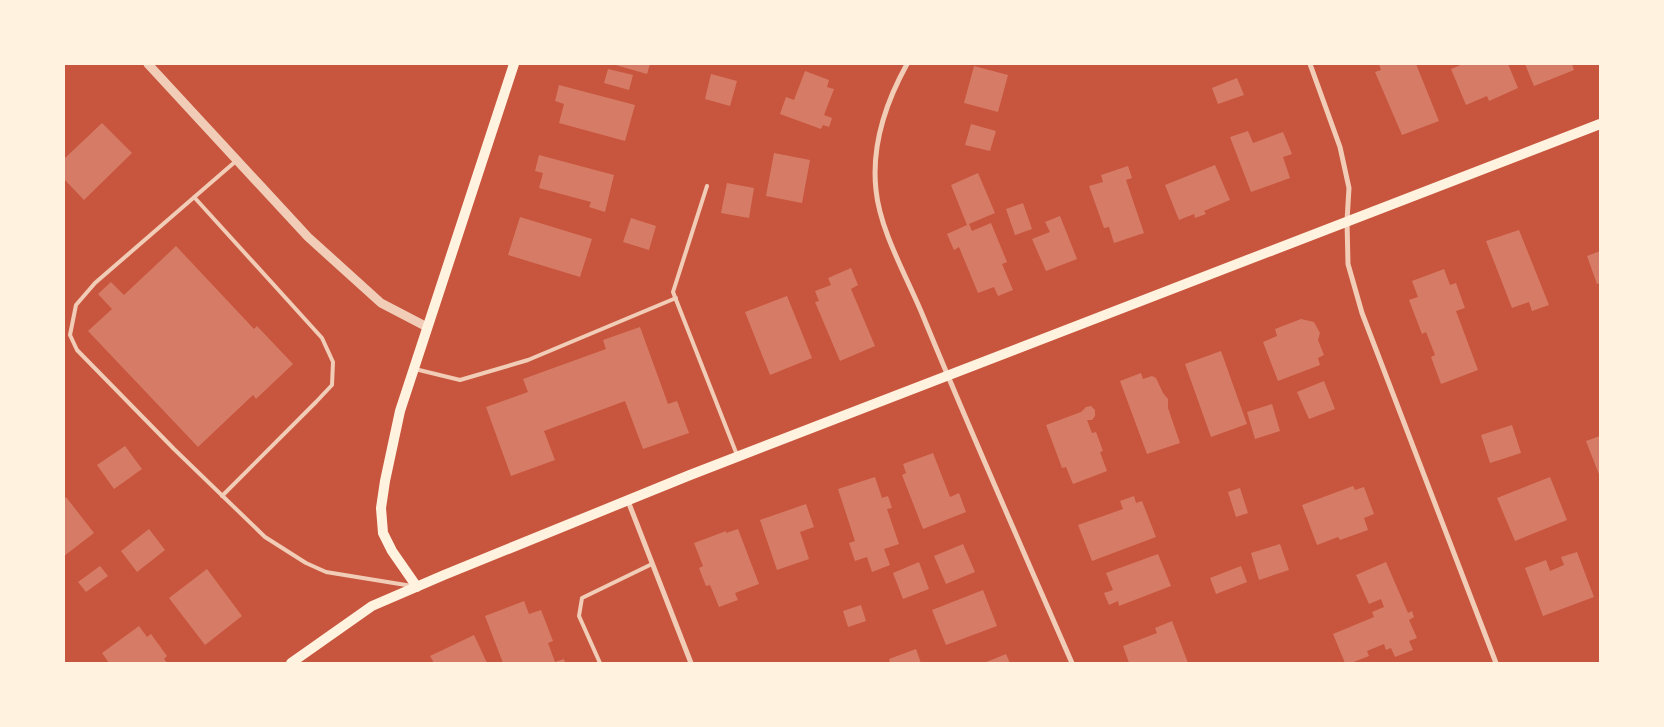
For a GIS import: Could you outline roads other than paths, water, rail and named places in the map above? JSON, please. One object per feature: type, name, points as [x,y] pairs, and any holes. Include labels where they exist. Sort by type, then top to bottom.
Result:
[{"type":"main road","points":[[417,587],[392,552],[383,533],[380,508],[398,420],[514,64]]},
{"type":"main road","points":[[291,663],[372,606],[628,500],[1600,124]]},
{"type":"street","points":[[148,64],[308,237],[381,304],[428,327]]},
{"type":"street","points":[[907,64],[884,114],[875,157],[878,206],[886,232],[1072,663]]},
{"type":"street","points":[[1310,64],[1340,146],[1349,188],[1348,264],[1362,313],[1496,663]]},
{"type":"street","points":[[628,500],[691,663]]},
{"type":"lane","points":[[237,160],[95,283],[76,305],[70,335],[77,350],[174,449],[265,537],[306,563],[326,572],[417,587]]},
{"type":"lane","points":[[707,186],[673,292],[738,457]]},
{"type":"lane","points":[[194,197],[322,338],[332,362],[332,385],[222,496]]},
{"type":"lane","points":[[414,369],[460,380],[528,360],[676,298]]},
{"type":"lane","points":[[600,663],[579,616],[582,598],[652,564]]}]
